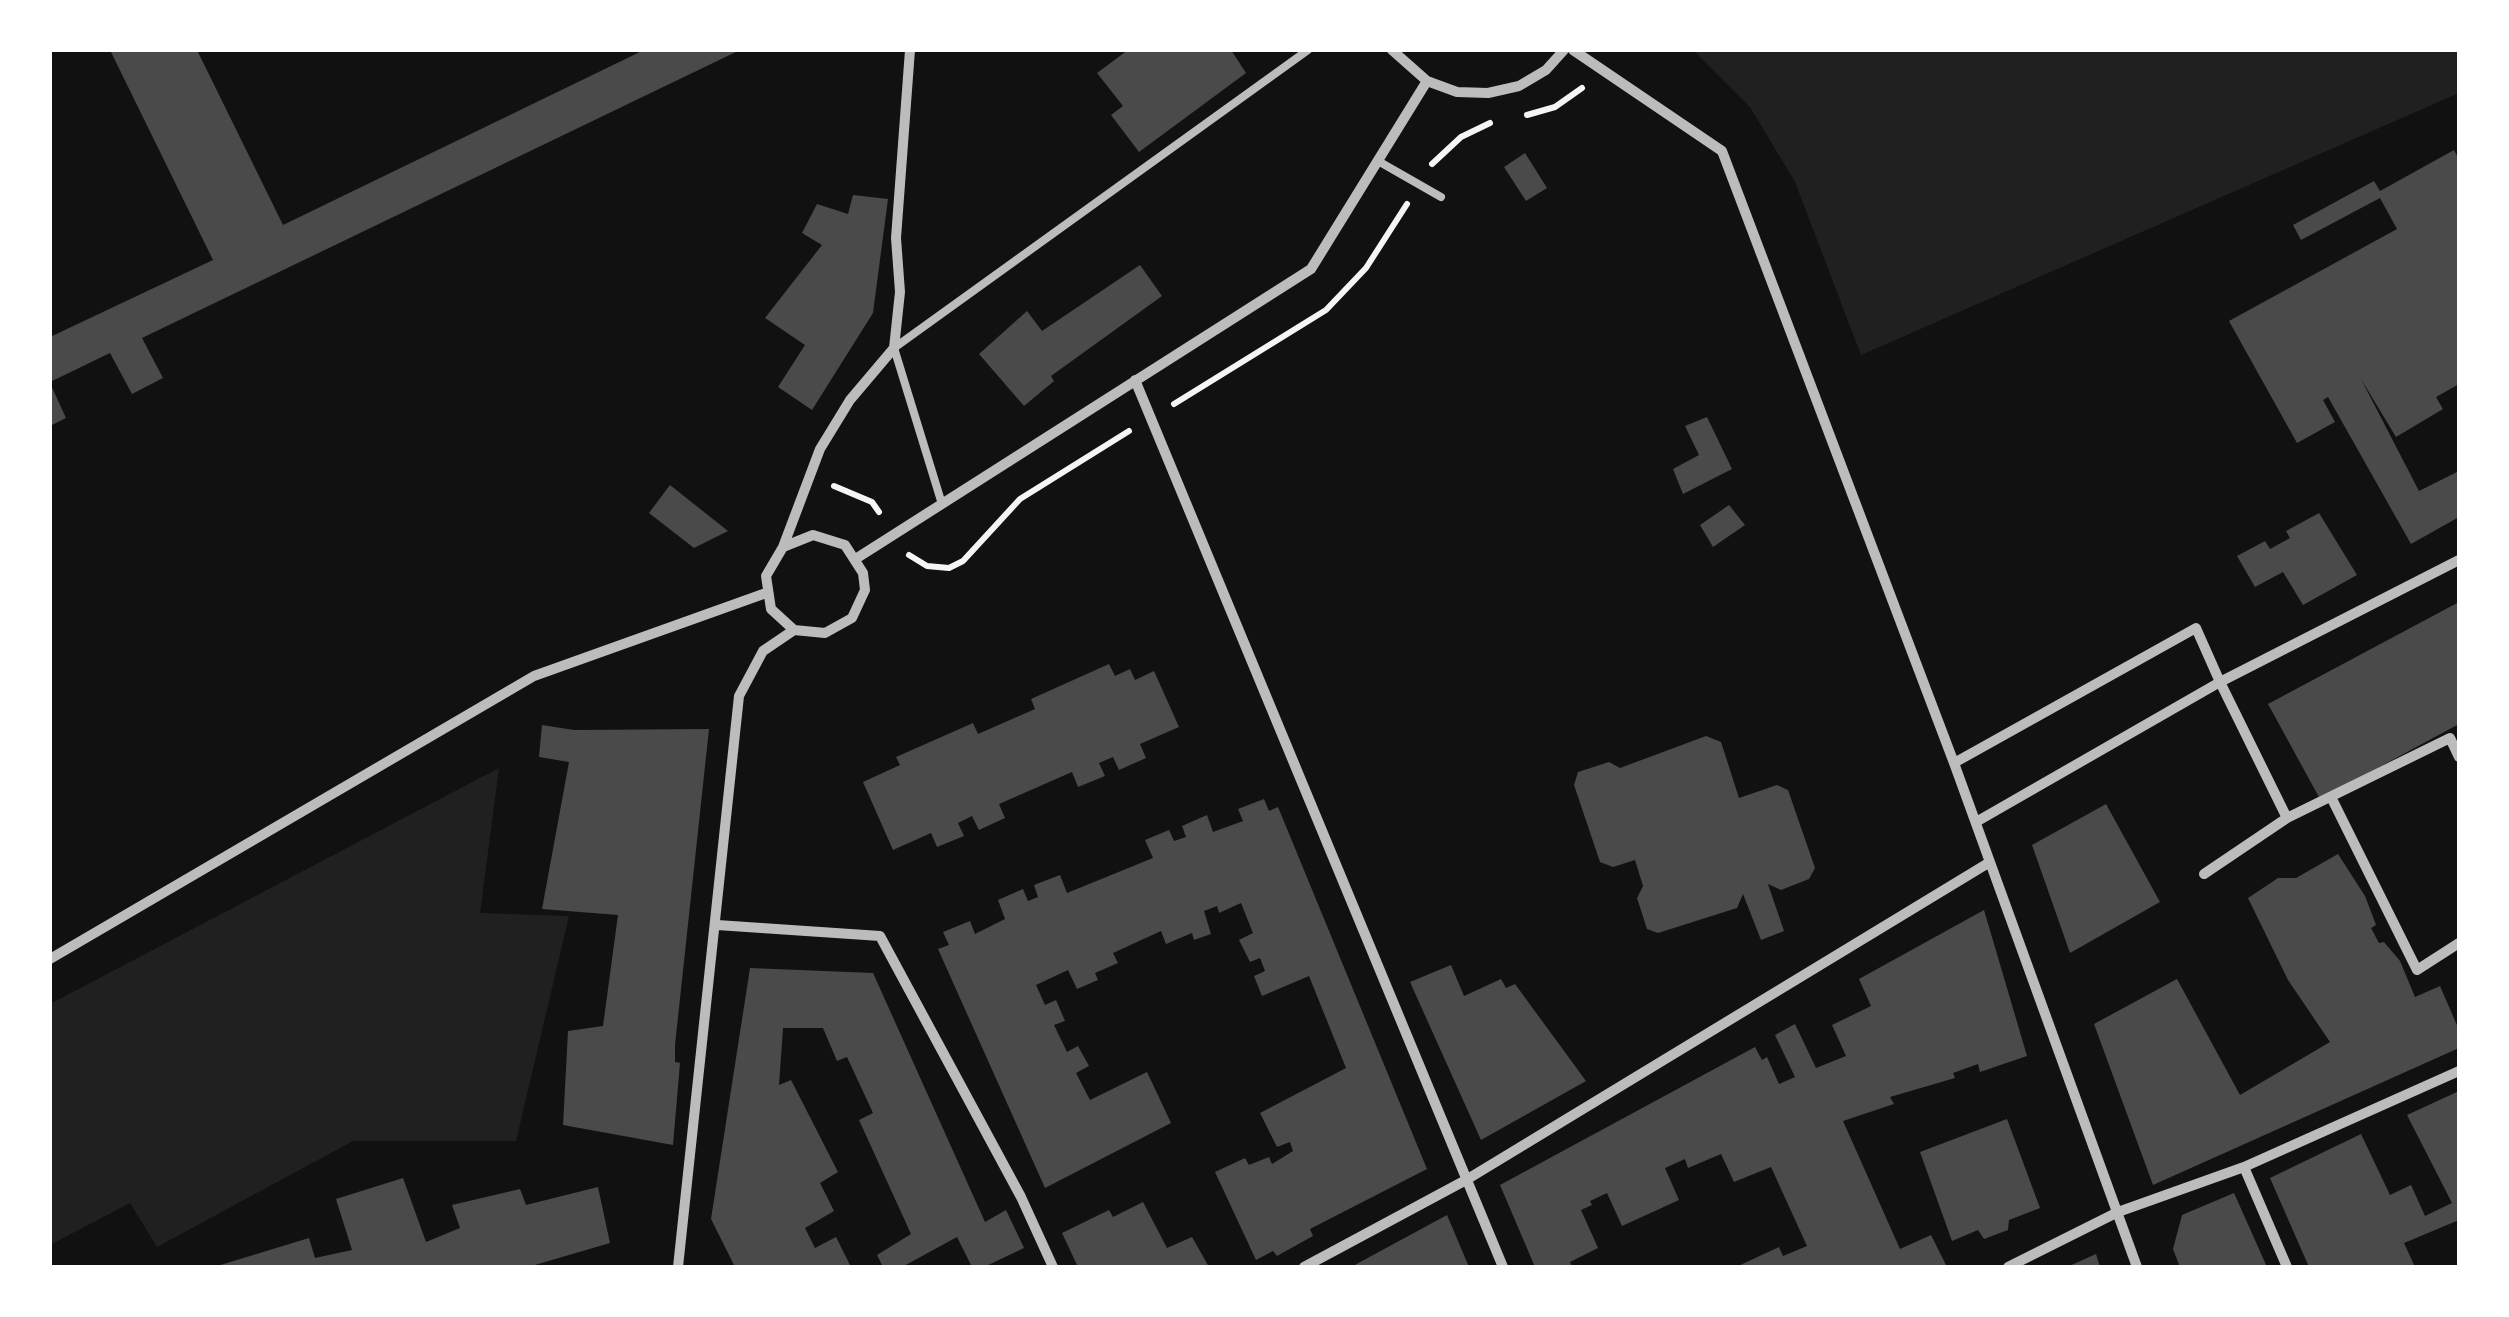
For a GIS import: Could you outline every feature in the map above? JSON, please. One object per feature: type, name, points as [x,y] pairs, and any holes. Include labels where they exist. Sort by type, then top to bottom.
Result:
[{"type":"street","points":[[782,547],[813,535],[830,537],[857,558],[865,590],[852,618],[825,634],[794,630],[772,609],[766,593],[772,560],[782,547],[820,449],[850,400],[894,348],[900,292],[896,238],[910,50]]},
{"type":"street","points":[[1392,50],[1427,81],[1457,92],[1488,94],[1519,86],[1546,70],[1564,50]]},
{"type":"street","points":[[1572,50],[1722,151],[1976,822],[2138,1267]]},
{"type":"street","points":[[857,558],[1311,269],[1427,81]]},
{"type":"street","points":[[1135,380],[1502,1267]]},
{"type":"street","points":[[1976,822],[2220,682],[2459,560]]},
{"type":"street","points":[[50,959],[534,676],[766,593]]},
{"type":"street","points":[[1954,763],[2196,628],[2287,818]]},
{"type":"street","points":[[678,1267],[739,696],[763,652],[794,630]]},
{"type":"street","points":[[2204,874],[2287,818],[2450,738],[2459,757]]},
{"type":"street","points":[[2332,797],[2417,970],[2459,943]]},
{"type":"street","points":[[1304,1267],[1466,1180],[1990,862]]},
{"type":"street","points":[[717,925],[880,936],[1021,1197],[1052,1267]]},
{"type":"street","points":[[2008,1267],[2118,1212],[2244,1167],[2459,1071]]},
{"type":"street","points":[[2244,1167],[2287,1267]]},
{"type":"lane","points":[[942,504],[894,348],[1308,50]]},
{"type":"lane","points":[[1378,161],[1441,197]]},
{"type":"path","points":[[1512,117],[1555,107],[1583,86]]},
{"type":"path","points":[[1424,172],[1461,137],[1495,120]]},
{"type":"path","points":[[1188,396],[1326,310],[1366,268],[1407,203]]},
{"type":"path","points":[[908,554],[927,566],[948,568],[963,561],[1020,498],[1098,451]]},
{"type":"path","points":[[824,482],[872,502]]},
{"type":"shaded area","points":[[1693,50],[2459,50],[2459,93],[1861,355],[1795,182],[1750,107]]},
{"type":"shaded area","points":[[499,768],[480,913],[569,916],[516,1141],[353,1141],[157,1247],[130,1203],[50,1245],[50,1004]]},
{"type":"building","points":[[110,50],[197,50],[283,225],[644,50],[740,50],[142,338],[163,378],[132,394],[110,353],[50,382],[50,337],[213,260]]},
{"type":"building","points":[[1128,50],[1231,50],[1246,73],[1139,152],[1111,115],[1123,106],[1097,73]]},
{"type":"building","points":[[2454,150],[2459,160],[2459,384],[2436,397],[2443,409],[2396,437],[2361,379],[2419,491],[2459,471],[2459,517],[2411,544],[2328,397],[2323,400],[2335,422],[2297,443],[2229,321],[2397,229],[2380,198],[2301,240],[2293,225],[2374,181],[2380,191]]},
{"type":"building","points":[[1525,153],[1547,188],[1526,201],[1504,167]]},
{"type":"building","points":[[853,195],[888,199],[873,313],[812,410],[778,387],[805,345],[765,318],[822,245],[802,233],[817,204],[848,214]]},
{"type":"building","points":[[1140,265],[1162,296],[1051,376],[1054,381],[1024,406],[979,354],[1027,311],[1042,331]]},
{"type":"building","points":[[50,383],[66,418],[50,426]]},
{"type":"building","points":[[1707,417],[1732,469],[1683,494],[1673,469],[1699,455],[1685,426]]},
{"type":"building","points":[[670,485],[728,531],[694,548],[649,513]]},
{"type":"building","points":[[1729,505],[1745,525],[1713,547],[1700,525]]},
{"type":"building","points":[[2319,513],[2357,575],[2303,605],[2283,572],[2255,587],[2237,556],[2265,541],[2270,549],[2290,538],[2286,531]]},
{"type":"building","points":[[2459,602],[2459,724],[2320,799],[2268,704]]},
{"type":"building","points":[[1109,664],[1115,676],[1130,669],[1135,680],[1154,671],[1179,727],[1140,744],[1146,758],[1119,770],[1113,757],[1099,763],[1105,776],[1078,787],[1072,772],[999,804],[1005,818],[979,830],[972,816],[958,823],[964,836],[937,847],[931,833],[893,850],[863,782],[900,765],[896,757],[973,723],[978,734],[1035,709],[1031,699]]},
{"type":"building","points":[[542,725],[574,730],[709,729],[675,1045],[675,1062],[680,1063],[673,1145],[563,1125],[568,1031],[603,1026],[618,915],[542,909],[569,762],[539,757]]},
{"type":"building","points":[[1706,736],[1721,742],[1739,798],[1777,785],[1788,790],[1815,868],[1809,879],[1781,890],[1768,884],[1784,931],[1761,940],[1743,894],[1737,908],[1658,933],[1647,929],[1637,898],[1643,886],[1635,860],[1613,867],[1600,862],[1574,785],[1578,772],[1609,762],[1620,768]]},
{"type":"building","points":[[1264,799],[1269,811],[1278,807],[1427,1169],[1310,1229],[1313,1236],[1277,1256],[1273,1251],[1256,1260],[1215,1172],[1245,1158],[1249,1165],[1269,1157],[1272,1164],[1293,1151],[1290,1142],[1277,1147],[1260,1113],[1346,1068],[1309,976],[1262,996],[1254,976],[1265,971],[1260,958],[1250,962],[1239,940],[1253,933],[1241,903],[1219,913],[1217,906],[1204,911],[1211,934],[1194,940],[1192,933],[1166,944],[1161,931],[1113,953],[1118,963],[1095,973],[1098,980],[1077,989],[1068,970],[1036,985],[1045,1005],[1056,1000],[1065,1021],[1054,1025],[1067,1052],[1078,1046],[1089,1066],[1076,1073],[1090,1100],[1147,1072],[1171,1123],[1045,1188],[938,949],[949,945],[943,932],[970,921],[975,934],[1005,919],[998,900],[1023,889],[1028,901],[1038,897],[1034,885],[1060,875],[1067,893],[1153,858],[1145,840],[1169,830],[1174,841],[1186,837],[1182,826],[1207,815],[1213,832],[1243,821],[1238,809]]},
{"type":"building","points":[[2106,804],[2160,902],[2070,953],[2032,845]]},
{"type":"building","points":[[2338,854],[2365,896],[2376,925],[2371,928],[2379,943],[2384,942],[2400,961],[2415,997],[2440,986],[2459,1030],[2459,1048],[2153,1185],[2094,1024],[2177,979],[2240,1095],[2330,1042],[2288,980],[2248,898],[2278,878],[2296,878]]},
{"type":"building","points":[[1984,910],[2027,1056],[1980,1072],[1978,1064],[1953,1073],[1955,1078],[1890,1097],[1894,1104],[1843,1121],[1900,1249],[1931,1235],[1947,1267],[1736,1267],[1779,1247],[1783,1256],[1807,1246],[1771,1167],[1734,1182],[1721,1154],[1688,1168],[1685,1159],[1665,1168],[1679,1200],[1622,1226],[1607,1193],[1590,1201],[1592,1205],[1581,1210],[1598,1248],[1570,1262],[1572,1267],[1535,1267],[1500,1185],[1755,1047],[1762,1060],[1767,1057],[1779,1084],[1795,1077],[1775,1035],[1795,1024],[1816,1068],[1846,1056],[1832,1025],[1871,1006],[1859,979]]},
{"type":"building","points":[[1451,965],[1464,996],[1501,979],[1506,988],[1515,984],[1586,1081],[1481,1140],[1410,982]]},
{"type":"building","points":[[750,968],[873,973],[985,1222],[1006,1210],[1024,1248],[984,1267],[972,1267],[957,1237],[902,1267],[883,1267],[877,1255],[911,1234],[859,1120],[873,1113],[847,1057],[837,1061],[823,1028],[783,1028],[779,1085],[791,1080],[838,1172],[820,1183],[834,1211],[805,1228],[815,1248],[836,1237],[851,1267],[735,1267],[711,1219]]},
{"type":"building","points":[[2459,1091],[2459,1220],[2404,1243],[2415,1267],[2309,1267],[2270,1178],[2361,1134],[2390,1195],[2411,1185],[2425,1216],[2452,1203],[2407,1115]]},
{"type":"building","points":[[2007,1119],[2040,1208],[2009,1220],[2008,1230],[1984,1239],[1978,1230],[1952,1241],[1920,1152]]},
{"type":"building","points":[[403,1178],[426,1242],[460,1228],[452,1205],[520,1189],[526,1205],[598,1187],[610,1243],[528,1267],[214,1267],[309,1238],[315,1258],[352,1250],[336,1199]]},
{"type":"building","points":[[2234,1193],[2267,1267],[2180,1267],[2173,1249],[2182,1215]]},
{"type":"building","points":[[1143,1202],[1167,1248],[1192,1237],[1209,1267],[1078,1267],[1062,1233],[1109,1210],[1113,1217]]},
{"type":"building","points":[[1447,1215],[1469,1267],[1351,1267]]},
{"type":"building","points":[[2096,1254],[2100,1267],[2067,1267]]}]
